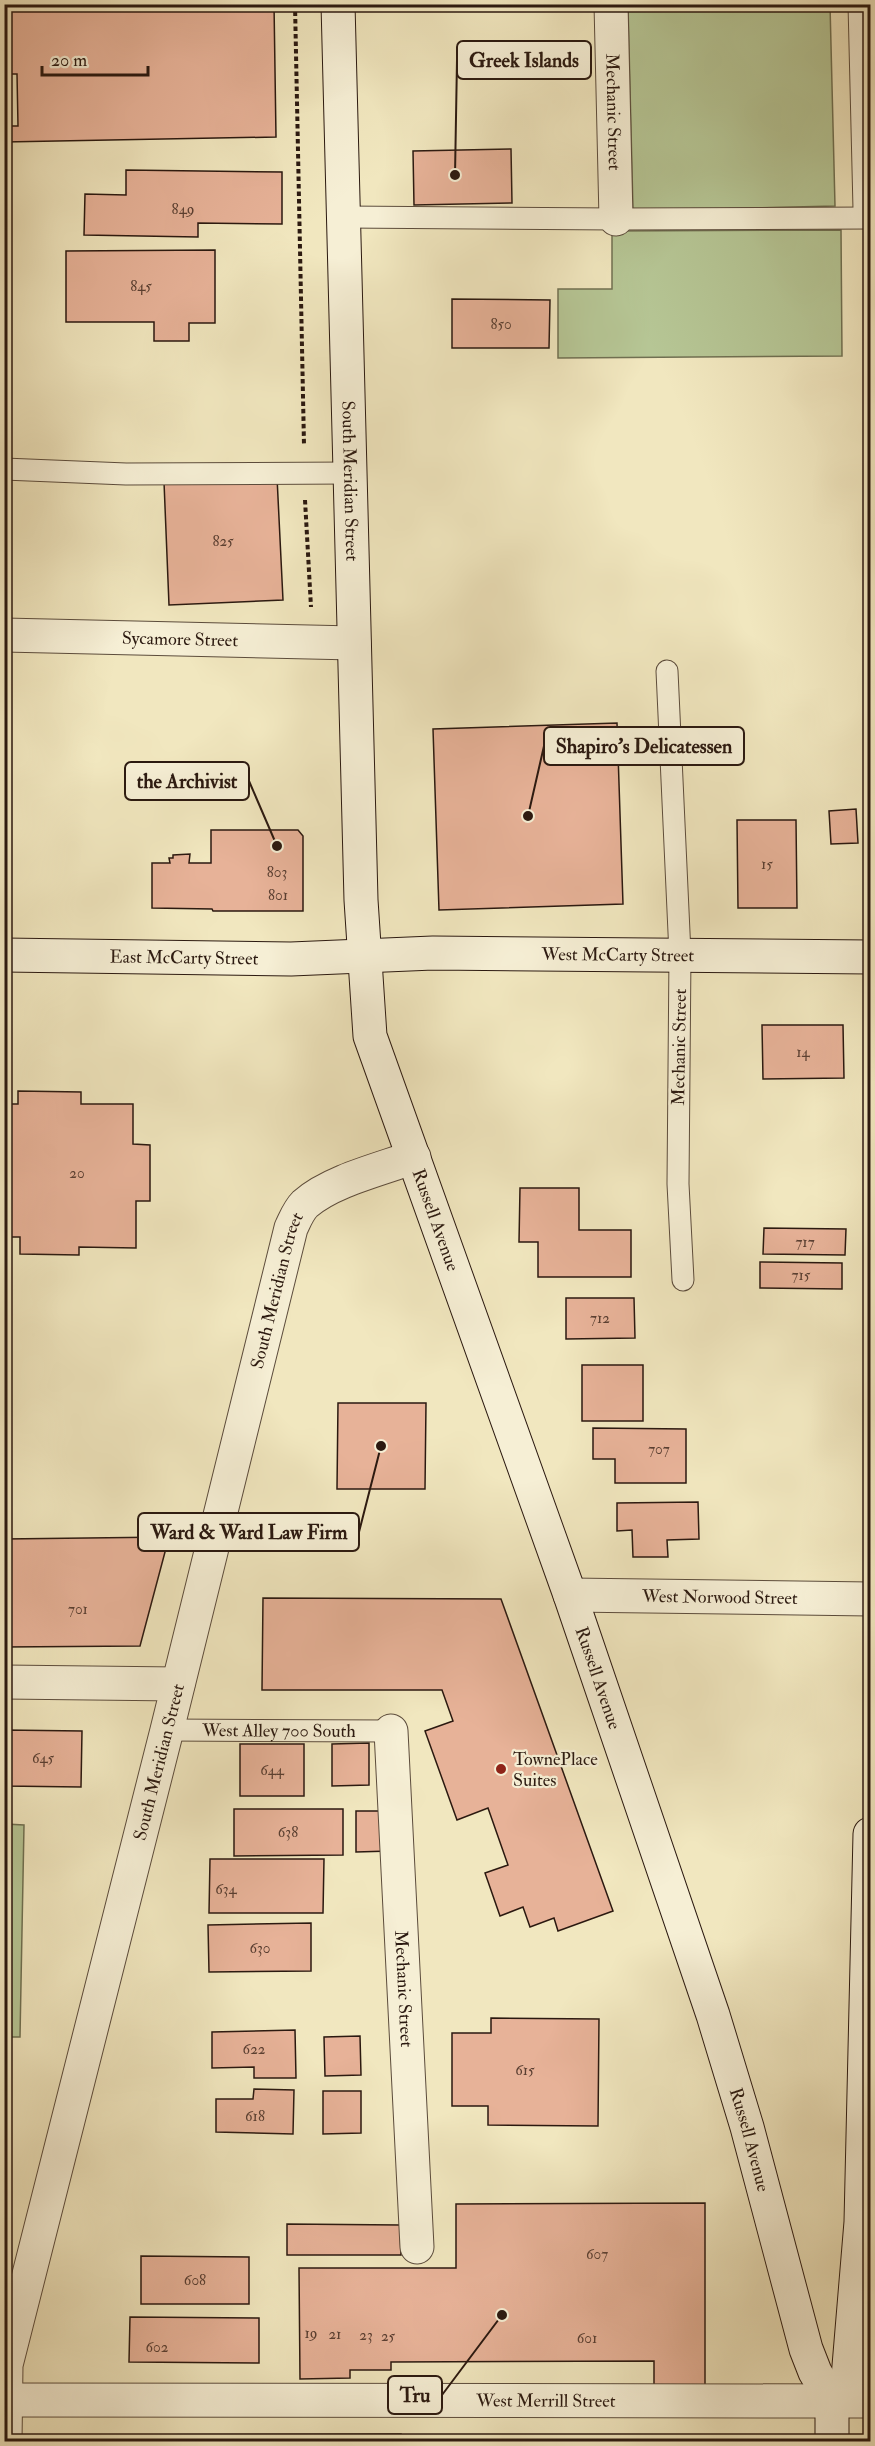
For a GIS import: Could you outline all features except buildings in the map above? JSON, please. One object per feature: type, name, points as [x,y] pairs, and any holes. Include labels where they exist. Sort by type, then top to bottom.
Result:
[{"type":"street","name":"South Meridian Street","points":[[338,4],[364,957]]},
{"type":"street","name":"Mechanic Street","points":[[611,4],[616,219]]},
{"type":"street","points":[[865,4],[870,209]]},
{"type":"street","name":"Sycamore Street","points":[[4,635],[354,642]]},
{"type":"street","name":"West McCarty Street","points":[[364,957],[433,953],[870,957]]},
{"type":"street","name":"East McCarty Street","points":[[4,955],[291,959],[364,957]]},
{"type":"street","name":"Russell Avenue","points":[[364,957],[370,1036],[570,1595],[713,2014],[747,2127],[806,2349],[815,2372],[832,2401]]},
{"type":"street","name":"South Meridian Street","points":[[5,2442],[6,2365],[167,1730],[286,1246],[294,1221],[305,1204],[329,1189],[414,1157]]},
{"type":"street","name":"West Norwood Street","points":[[570,1595],[870,1599]]},
{"type":"street","points":[[4,1682],[178,1684]]},
{"type":"street","name":"Mechanic Street","points":[[391,1731],[417,2247]]},
{"type":"street","points":[[832,2442],[832,2401],[848,2378],[861,2222],[870,1834]]},
{"type":"street","name":"West Merrill Street","points":[[6,2400],[870,2401]]},
{"type":"lane","points":[[344,217],[870,218]]},
{"type":"lane","points":[[4,470],[126,474],[351,473]]},
{"type":"lane","name":"Mechanic Street","points":[[667,672],[680,954],[678,1184],[683,1280]]},
{"type":"lane","name":"West Alley 700 South","points":[[167,1730],[391,1731]]},
{"type":"path","points":[[295,4],[304,473],[311,613]]},
{"type":"green space","points":[[628,5],[830,5],[835,206],[633,211]]},
{"type":"green space","points":[[841,230],[842,356],[558,358],[558,289],[612,289],[612,231]]},
{"type":"green space","points":[[5,1824],[24,1825],[20,2037],[5,2037]]},
{"type":"place","name":"Greek Islands","points":[[455,175]]},
{"type":"place","name":"Shapiro's Delicatessen","points":[[528,816]]},
{"type":"place","name":"the Archivist","points":[[277,846]]},
{"type":"place","name":"Ward & Ward Law Firm","points":[[381,1446]]},
{"type":"place","name":"TownePlace Suites","points":[[501,1769]]},
{"type":"place","name":"Tru","points":[[502,2315]]}]
